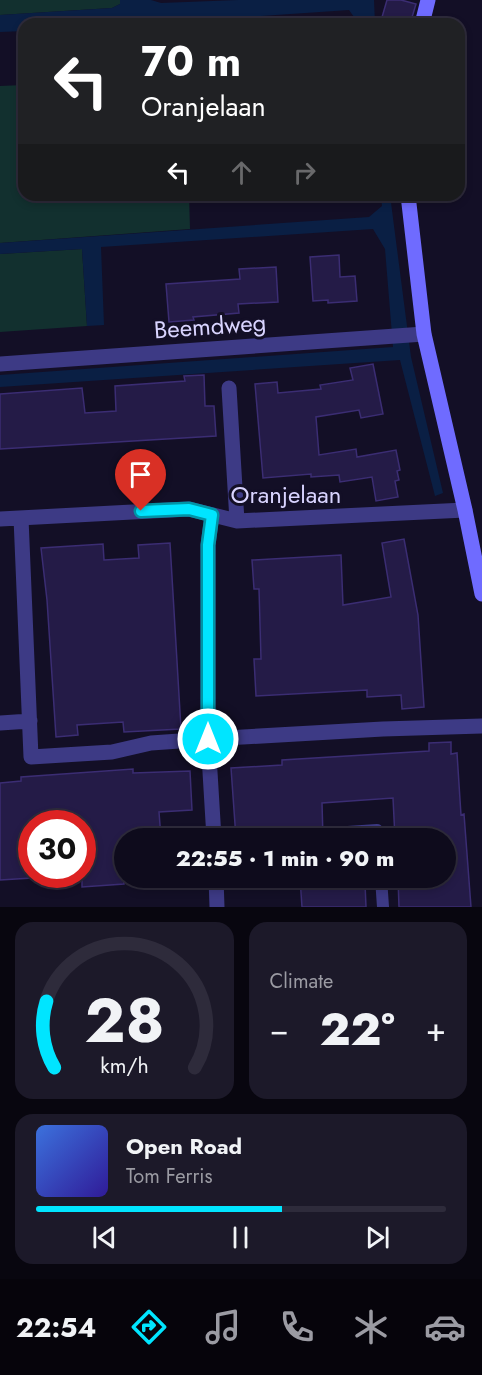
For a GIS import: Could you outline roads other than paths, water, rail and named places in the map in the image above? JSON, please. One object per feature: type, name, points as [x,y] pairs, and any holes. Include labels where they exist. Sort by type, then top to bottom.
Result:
[{"type":"street","points":[[424,18],[428,0]]},
{"type":"street","points":[[409,201],[424,334],[482,594]]},
{"type":"street","name":"Beemdweg","points":[[0,364],[424,334]]},
{"type":"street","points":[[229,388],[237,522]]},
{"type":"street","name":"Oranjelaan","points":[[0,519],[189,509],[237,522],[465,510]]},
{"type":"street","points":[[212,515],[208,545],[208,739],[213,828]]},
{"type":"street","points":[[21,518],[31,757],[112,752],[151,743],[208,739],[482,726]]},
{"type":"street","points":[[0,723],[30,721]]},
{"type":"street","points":[[216,888],[217,907]]},
{"type":"lane","points":[[382,888],[383,907]]},
{"type":"water","points":[[120,0],[151,0],[161,3],[238,0],[374,0],[375,18],[355,18],[349,10],[231,18],[18,18],[18,31],[0,32],[0,15],[112,8],[120,4]]},
{"type":"water","points":[[382,201],[391,201],[411,357],[443,493],[435,496],[400,360],[0,387],[0,375],[393,347],[385,249],[373,229],[101,247],[104,325],[87,326],[82,249],[0,254],[0,243],[369,217],[382,206]]}]
